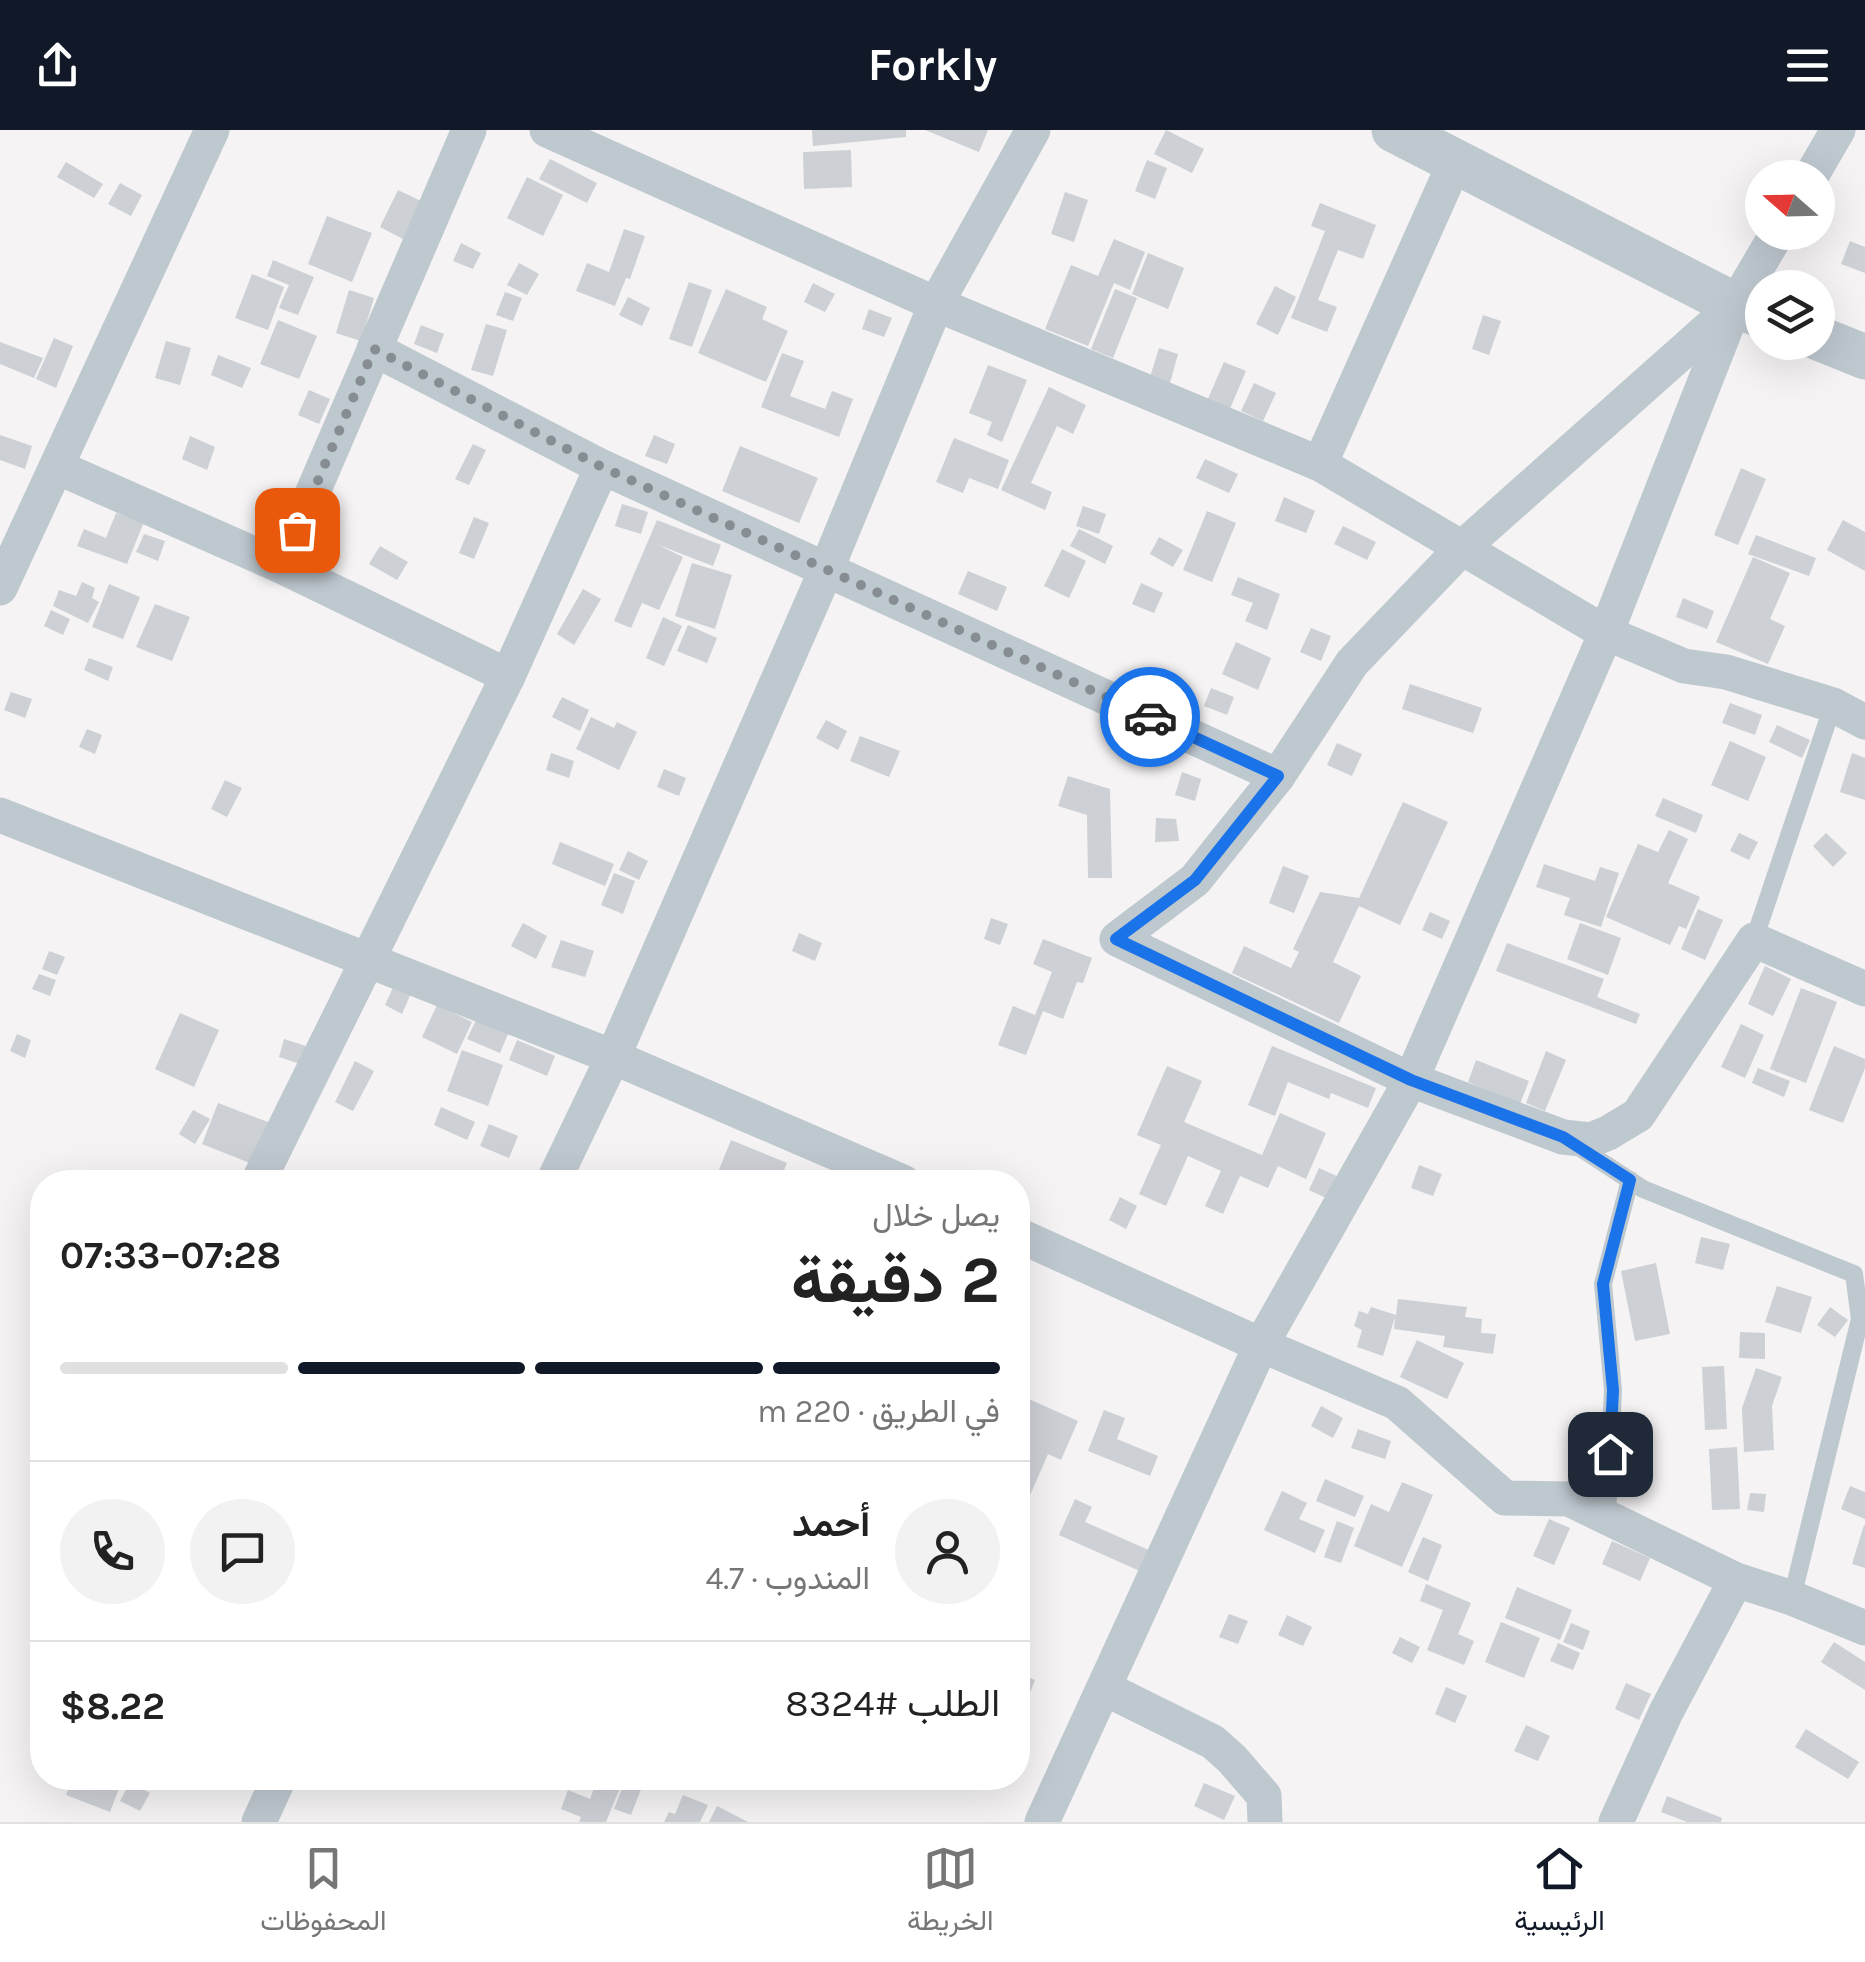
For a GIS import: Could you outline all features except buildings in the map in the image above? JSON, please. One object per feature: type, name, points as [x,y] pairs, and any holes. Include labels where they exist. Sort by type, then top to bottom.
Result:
[{"type":"street","points":[[0,588],[212,130]]},
{"type":"street","points":[[282,566],[469,130]]},
{"type":"street","points":[[547,130],[936,304],[1320,464],[1606,633],[1684,666],[1726,672],[1833,705],[1865,722]]},
{"type":"street","points":[[559,1170],[613,1058],[936,304],[1033,130]]},
{"type":"street","points":[[1394,130],[1745,308]]},
{"type":"street","points":[[1820,160],[1838,130]]},
{"type":"street","points":[[1320,464],[1456,160]]},
{"type":"street","points":[[1745,313],[1463,548],[1352,663],[1278,776],[1195,880],[1116,939],[1411,1080],[1563,1137],[1591,1140],[1638,1115],[1754,940],[1865,988]]},
{"type":"street","points":[[1042,1822],[1262,1345],[1411,1080],[1745,319]]},
{"type":"street","points":[[1835,345],[1865,357]]},
{"type":"street","points":[[374,349],[602,467],[1278,776]]},
{"type":"street","points":[[57,466],[282,566],[508,676]]},
{"type":"street","points":[[264,1170],[508,676],[602,467]]},
{"type":"street","points":[[0,815],[613,1058],[875,1170]]},
{"type":"street","points":[[1030,1239],[1397,1403],[1505,1498],[1569,1499],[1736,1580],[1865,1628]]},
{"type":"street","points":[[1616,1822],[1666,1712],[1736,1580]]},
{"type":"street","points":[[1104,1688],[1213,1742],[1264,1796],[1265,1822]]},
{"type":"street","points":[[259,1822],[274,1790]]},
{"type":"lane","points":[[1754,940],[1833,705]]},
{"type":"lane","points":[[1563,1137],[1643,1190],[1854,1274],[1860,1319],[1792,1598]]},
{"type":"lane","points":[[1606,1517],[1613,1390],[1603,1284],[1630,1180]]},
{"type":"way so far","points":[[297,530],[374,349],[602,467],[1150,717]]},
{"type":"route","points":[[1150,717],[1278,776],[1195,880],[1116,939],[1411,1080],[1563,1137],[1630,1180],[1603,1284],[1613,1390],[1610,1454]]}]
